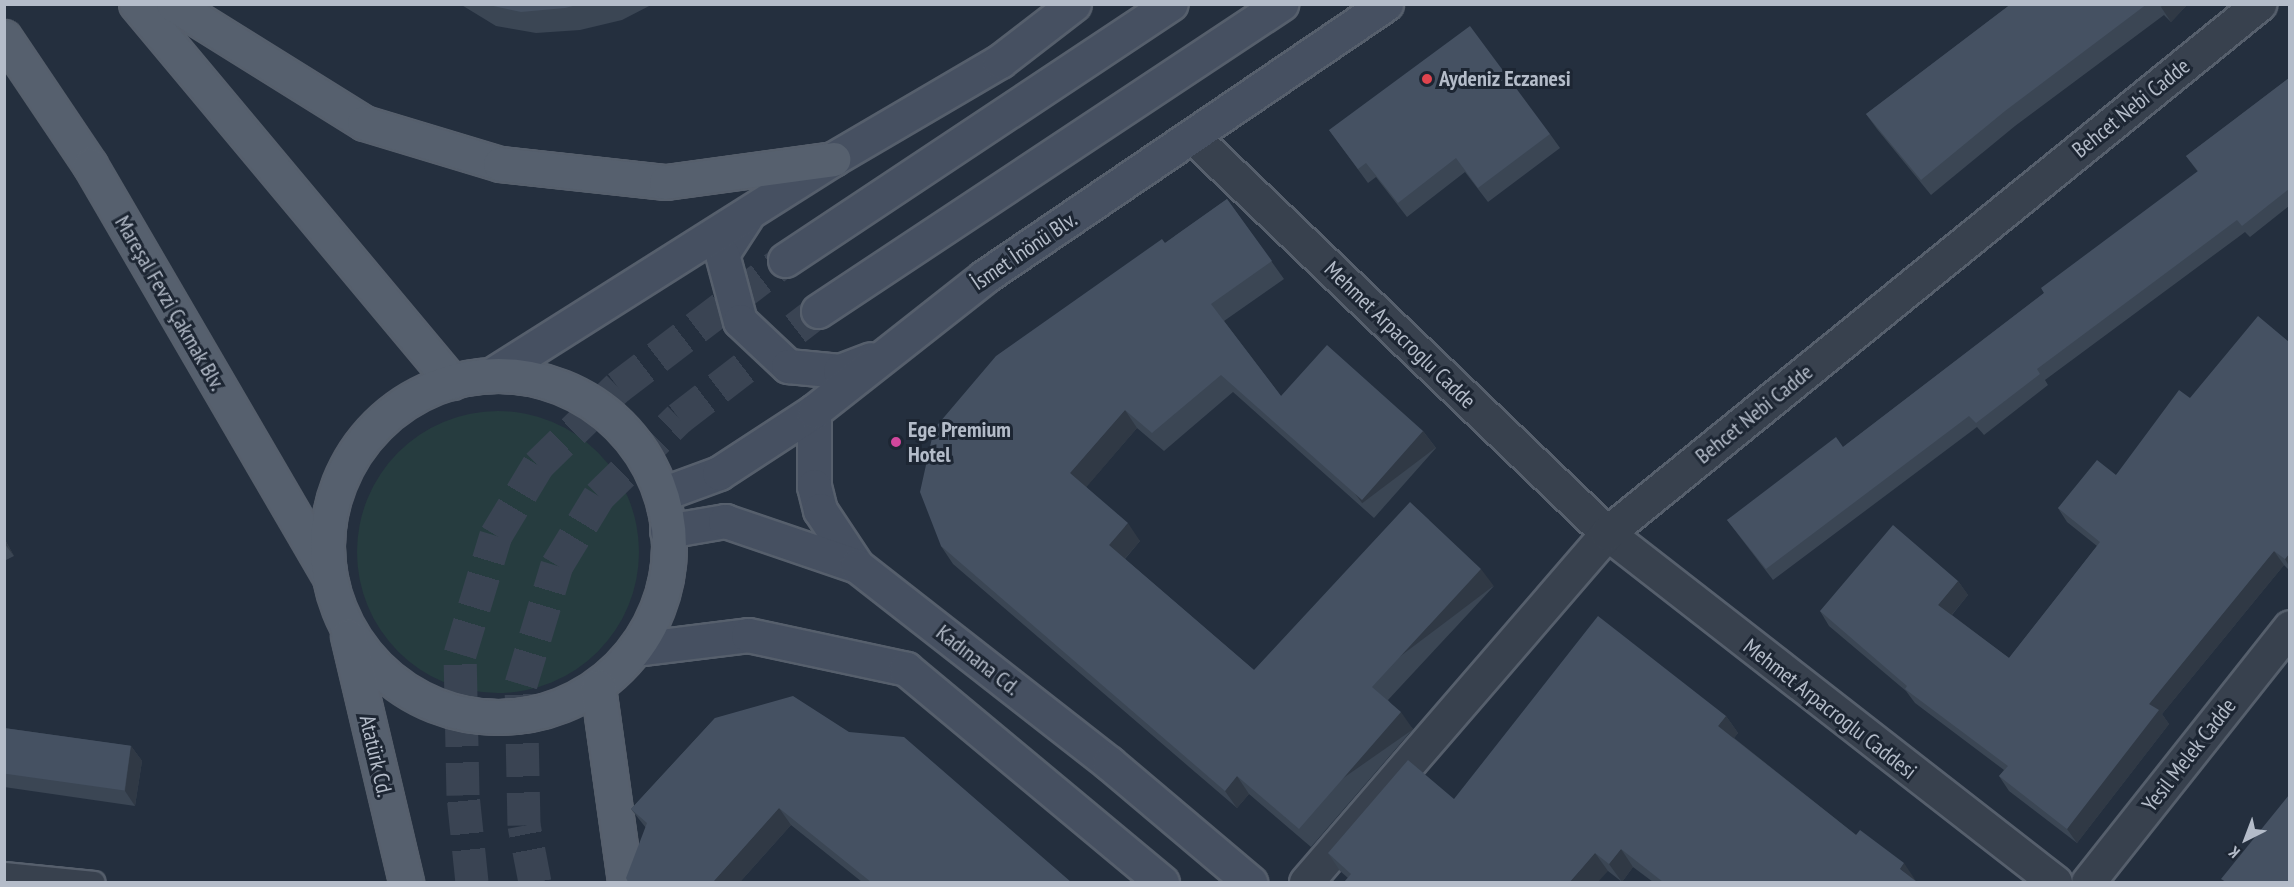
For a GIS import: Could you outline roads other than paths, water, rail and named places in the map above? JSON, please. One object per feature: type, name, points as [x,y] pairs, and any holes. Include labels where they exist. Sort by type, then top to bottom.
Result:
[{"type":"main road","points":[[136,4],[452,382]]},
{"type":"main road","points":[[173,4],[364,123],[500,164],[666,182],[833,159]]},
{"type":"main road","points":[[493,374],[833,159],[1000,61],[1074,4]]},
{"type":"main road","points":[[785,260],[1171,4]]},
{"type":"main road","points":[[818,311],[1281,4]]},
{"type":"main road","name":"İsmet İnönü Blv.","points":[[662,494],[719,473],[814,411],[984,277],[1386,4]]},
{"type":"main road","name":"Mareşal Fevzi Çakmak Blv.","points":[[4,37],[90,165],[327,573]]},
{"type":"main road","points":[[748,213],[722,254],[740,321],[788,366],[840,371],[887,353]]},
{"type":"main road","points":[[493,374],[548,381],[598,406],[637,446],[662,494],[670,549],[661,602],[636,650],[598,687],[546,712],[488,718],[431,705],[383,674],[346,628],[327,573],[328,514],[348,460],[385,415],[436,385],[493,374]]},
{"type":"main road","points":[[814,411],[814,486],[820,510],[857,566]]},
{"type":"main road","name":"Kadınana Cd.","points":[[667,531],[725,521],[857,566],[1109,763],[1250,882]]},
{"type":"main road","name":"Atatürk Cd.","points":[[346,628],[406,882]]},
{"type":"main road","points":[[636,650],[748,635],[906,669],[1162,882]]},
{"type":"main road","points":[[598,687],[625,882]]},
{"type":"street","name":"Behcet Nebi Cadde","points":[[1306,882],[1607,533],[2259,4]]},
{"type":"street","name":"Mehmet Arpacroglu Cadde","points":[[1193,137],[1607,533]]},
{"type":"street","name":"Mehmet Arpacroglu Caddesi","points":[[1607,533],[2055,882]]},
{"type":"street","name":"Yesil Melek Cadde","points":[[2088,882],[2289,627]]},
{"type":"lane","points":[[4,873],[95,882]]},
{"type":"tunnel","points":[[472,882],[463,795],[460,654],[496,535],[538,465],[618,387],[785,260]]},
{"type":"tunnel","points":[[535,882],[524,825],[521,684],[557,565],[599,496],[679,418],[818,311]]},
{"type":"place","name":"Aydeniz Eczanesi","points":[[1427,79]]},
{"type":"place","name":"Ege Premium Hotel","points":[[896,442]]}]
